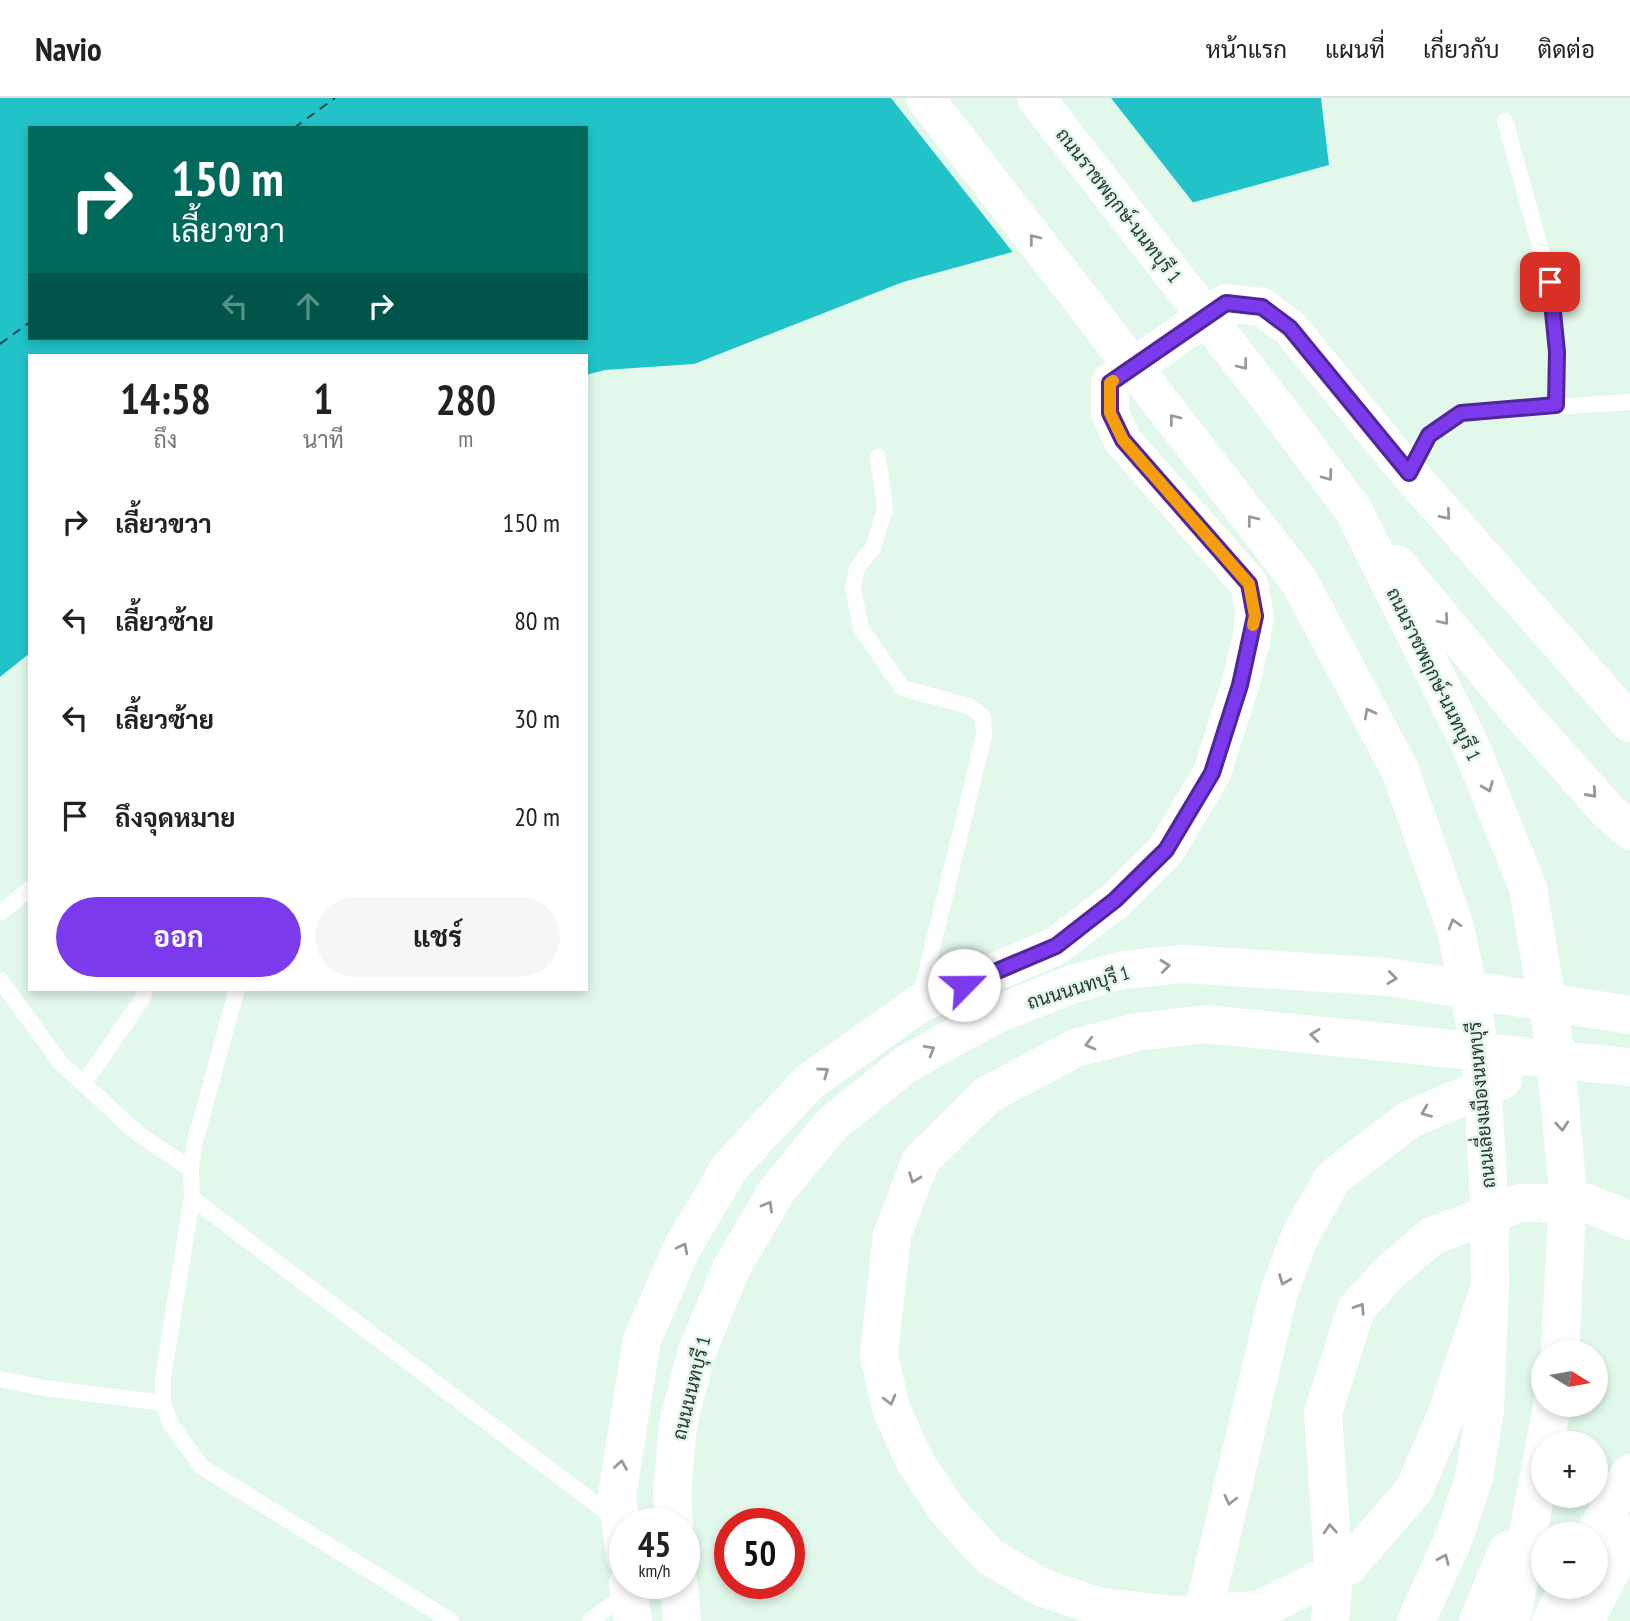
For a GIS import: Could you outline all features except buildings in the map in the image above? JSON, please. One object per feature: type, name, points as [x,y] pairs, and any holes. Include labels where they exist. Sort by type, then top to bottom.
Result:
[{"type":"main road","name":"ถนนเลี่ยงเมืองนนทบุรี","points":[[925,98],[1299,581],[1400,770],[1455,926],[1480,1047],[1489,1197],[1490,1287],[1485,1411],[1474,1478],[1452,1540],[1416,1621]]},
{"type":"main road","name":"ถนนราชพฤกษ์-นนทบุรี 1","points":[[1036,98],[1354,511],[1472,749],[1528,888],[1554,1042],[1568,1192],[1561,1340]]},
{"type":"main road","points":[[619,1508],[617,1495],[642,1340],[682,1248],[730,1167],[809,1082],[919,1004],[1056,946],[1115,900],[1166,850],[1212,773],[1240,685],[1255,616],[1249,584],[1123,440],[1110,413],[1110,383],[1226,303],[1262,307],[1290,328],[1409,473],[1630,723]]},
{"type":"main road","points":[[1354,511],[1517,709],[1608,811],[1630,831]]},
{"type":"main road","name":"ถนนนนทบุรี 1","points":[[673,1508],[678,1425],[696,1354],[732,1269],[776,1192],[832,1124],[905,1065],[990,1017],[1073,984],[1123,970],[1183,964],[1388,977],[1630,1015]]},
{"type":"main road","points":[[1490,1287],[1445,1418],[1414,1490],[1348,1566],[1259,1610],[1172,1615],[1100,1606],[1041,1587],[989,1556],[948,1511],[909,1449],[891,1408],[879,1355],[892,1235],[921,1160],[987,1095],[1076,1048],[1137,1032],[1206,1024],[1619,1065]]},
{"type":"main road","points":[[1201,1621],[1279,1292],[1301,1234],[1333,1178],[1410,1119],[1516,1075],[1619,1065]]},
{"type":"main road","points":[[1329,1621],[1334,1575],[1323,1413],[1356,1309],[1390,1272],[1432,1236],[1520,1203],[1587,1203],[1630,1221]]},
{"type":"main road","points":[[1602,1522],[1630,1473]]},
{"type":"main road","points":[[1478,1621],[1531,1490]]},
{"type":"main road","points":[[1511,1621],[1533,1508]]},
{"type":"main road","points":[[1585,1621],[1630,1534]]},
{"type":"main road","points":[[680,1599],[682,1621]]},
{"type":"main road","points":[[1551,1621],[1561,1599]]},
{"type":"lane","points":[[1505,121],[1550,282],[1557,352],[1556,405]]},
{"type":"lane","points":[[1409,473],[1429,435],[1461,413],[1630,402]]},
{"type":"lane","points":[[878,457],[885,509],[873,548],[857,568],[853,587],[861,628],[902,688],[969,706],[983,717],[984,736],[919,1004]]},
{"type":"lane","points":[[0,913],[28,891]]},
{"type":"lane","points":[[0,980],[61,1062],[137,1133],[191,1170]]},
{"type":"lane","points":[[84,1083],[143,998],[145,991]]},
{"type":"lane","points":[[236,991],[194,1146],[192,1198],[163,1378],[163,1403],[171,1425],[202,1467],[451,1621]]},
{"type":"lane","points":[[192,1198],[609,1559]]},
{"type":"lane","points":[[0,1379],[45,1388],[163,1403]]},
{"type":"lane","points":[[590,1621],[609,1597]]},
{"type":"water","points":[[0,98],[1321,98],[1329,165],[903,282],[694,364],[605,370],[588,374],[588,354],[28,354],[28,655],[0,677]]},
{"type":"pier","points":[[891,98],[1111,98],[1195,205],[1015,255]]},
{"type":"ferry route","points":[[297,126],[335,98]]},
{"type":"ferry route","points":[[0,344],[28,323]]},
{"type":"slow traffic","points":[[1113,381],[1110,383],[1110,413],[1123,440],[1249,584],[1255,616],[1253,625]]},
{"type":"route","points":[[964,985],[1056,946],[1115,900],[1166,850],[1212,773],[1251,641],[1255,616],[1249,584],[1123,440],[1110,413],[1110,383],[1226,303],[1262,307],[1290,328],[1409,473],[1429,435],[1461,413],[1556,405],[1557,352],[1550,282]]}]
